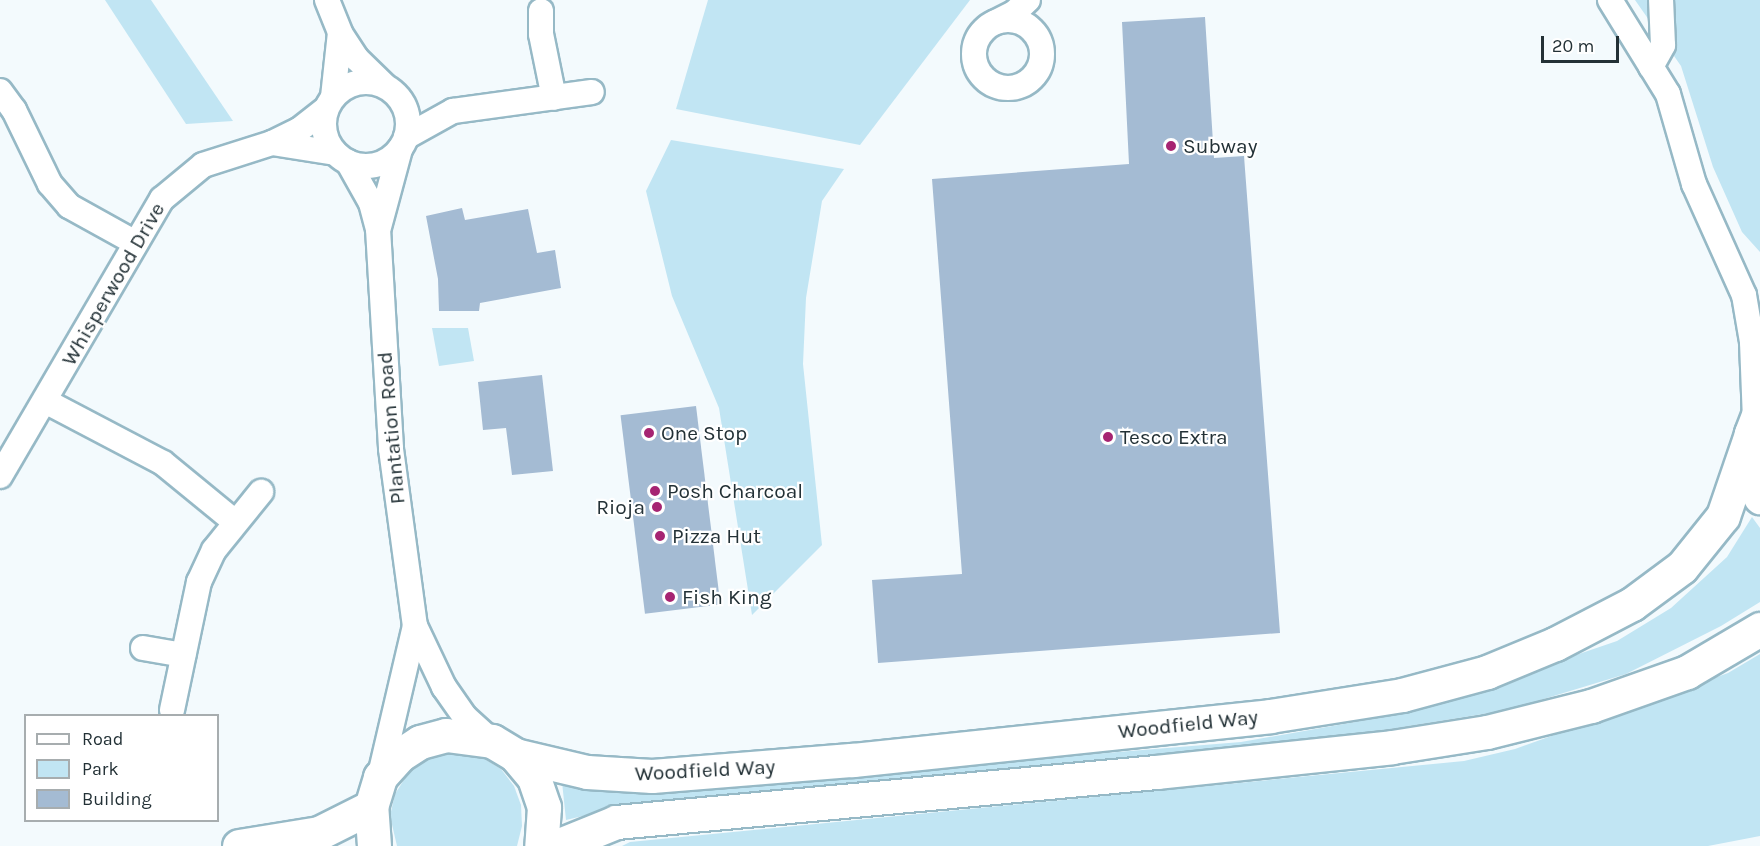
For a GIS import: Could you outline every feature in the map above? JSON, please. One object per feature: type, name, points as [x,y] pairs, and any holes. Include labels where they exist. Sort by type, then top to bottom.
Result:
[{"type":"street","points":[[327,0],[340,33],[356,58],[391,90],[408,117],[403,143]]},
{"type":"street","points":[[1028,0],[1014,13],[994,23],[980,36],[974,60],[985,79],[997,86],[1016,88],[1035,75],[1042,58],[1039,40],[1041,0]]},
{"type":"street","points":[[1610,0],[1668,94],[1694,184],[1744,295],[1752,342],[1755,421],[1752,478],[1760,497]]},
{"type":"street","points":[[1651,67],[1663,45],[1661,0]]},
{"type":"street","points":[[541,11],[541,34],[554,98]]},
{"type":"street","points":[[994,23],[1016,21],[1026,26],[1039,40]]},
{"type":"street","points":[[340,33],[326,139],[341,158],[375,165],[403,143],[453,111],[592,92]]},
{"type":"street","points":[[329,103],[354,83],[391,90],[453,111]]},
{"type":"street","points":[[0,91],[56,191],[69,206],[134,242]]},
{"type":"street","name":"Whisperwood Drive","points":[[0,476],[134,242],[162,199],[183,178],[226,155],[272,143],[299,130],[329,103]]},
{"type":"street","name":"Whisperwood Drive","points":[[272,143],[341,158]]},
{"type":"street","name":"Plantation Road","points":[[378,229],[403,143]]},
{"type":"street","name":"Plantation Road","points":[[341,158],[371,203],[378,229],[390,439],[403,556],[415,626],[444,687],[465,717],[503,748]]},
{"type":"street","points":[[1720,245],[1760,294]]},
{"type":"street","points":[[45,401],[163,463],[235,522]]},
{"type":"street","name":"Woodfield Way","points":[[375,792],[400,755],[420,742],[446,735],[503,748],[587,772],[652,776],[853,760],[1290,714],[1402,695],[1487,672],[1555,644],[1632,604],[1674,573],[1724,516],[1755,421]]},
{"type":"street","points":[[172,710],[199,582],[214,550],[261,492]]},
{"type":"street","name":"Plantation Road","points":[[375,792],[415,626]]},
{"type":"street","name":"Woodfield Way","points":[[557,846],[615,822],[1156,772],[1392,747],[1487,732],[1591,706],[1687,672],[1760,629]]},
{"type":"street","points":[[143,648],[183,655]]},
{"type":"street","points":[[503,748],[534,778],[544,807],[542,846]]},
{"type":"street","points":[[239,846],[319,833],[375,792]]},
{"type":"street","points":[[374,846],[375,792]]},
{"type":"green space","points":[[105,0],[151,0],[233,121],[186,124]]},
{"type":"green space","points":[[708,0],[970,0],[860,145],[676,109]]},
{"type":"green space","points":[[1635,0],[1760,0],[1760,252],[1742,232],[1713,167],[1681,66]]},
{"type":"green space","points":[[671,140],[844,169],[822,201],[806,298],[803,364],[822,545],[752,615],[719,408],[672,296],[646,191]]},
{"type":"green space","points":[[432,328],[468,328],[474,361],[439,366]]},
{"type":"green space","points":[[1752,517],[1760,528],[1760,602],[1721,626],[1626,674],[1508,710],[1242,753],[637,803],[566,820],[562,782],[597,790],[637,791],[1241,742],[1406,713],[1617,641],[1671,608],[1727,557]]},
{"type":"green space","points":[[1760,654],[1760,836],[1708,846],[622,846],[630,842],[1464,761],[1515,749],[1728,673]]},
{"type":"green space","points":[[463,753],[483,758],[501,769],[514,786],[521,805],[522,826],[517,846],[397,846],[390,816],[395,794],[407,775],[423,762],[442,754]]},
{"type":"building","name":"Tesco Extra","points":[[1205,17],[1214,158],[1244,156],[1280,633],[878,663],[872,580],[962,574],[932,179],[1129,164],[1122,22]]},
{"type":"building","points":[[462,208],[465,220],[528,209],[537,253],[555,250],[561,288],[480,303],[479,311],[439,311],[438,279],[426,216]]},
{"type":"building","points":[[542,375],[553,471],[512,475],[506,428],[483,430],[478,382]]},
{"type":"building","points":[[696,406],[720,605],[645,614],[621,415]]},
{"type":"place","name":"Subway","points":[[1171,146]]},
{"type":"place","name":"One Stop","points":[[649,433]]},
{"type":"place","name":"Tesco Extra","points":[[1108,437]]},
{"type":"place","name":"Posh Charcoal","points":[[655,491]]},
{"type":"place","name":"Rioja","points":[[657,507]]},
{"type":"place","name":"Pizza Hut","points":[[660,536]]},
{"type":"place","name":"Fish King","points":[[670,597]]}]
